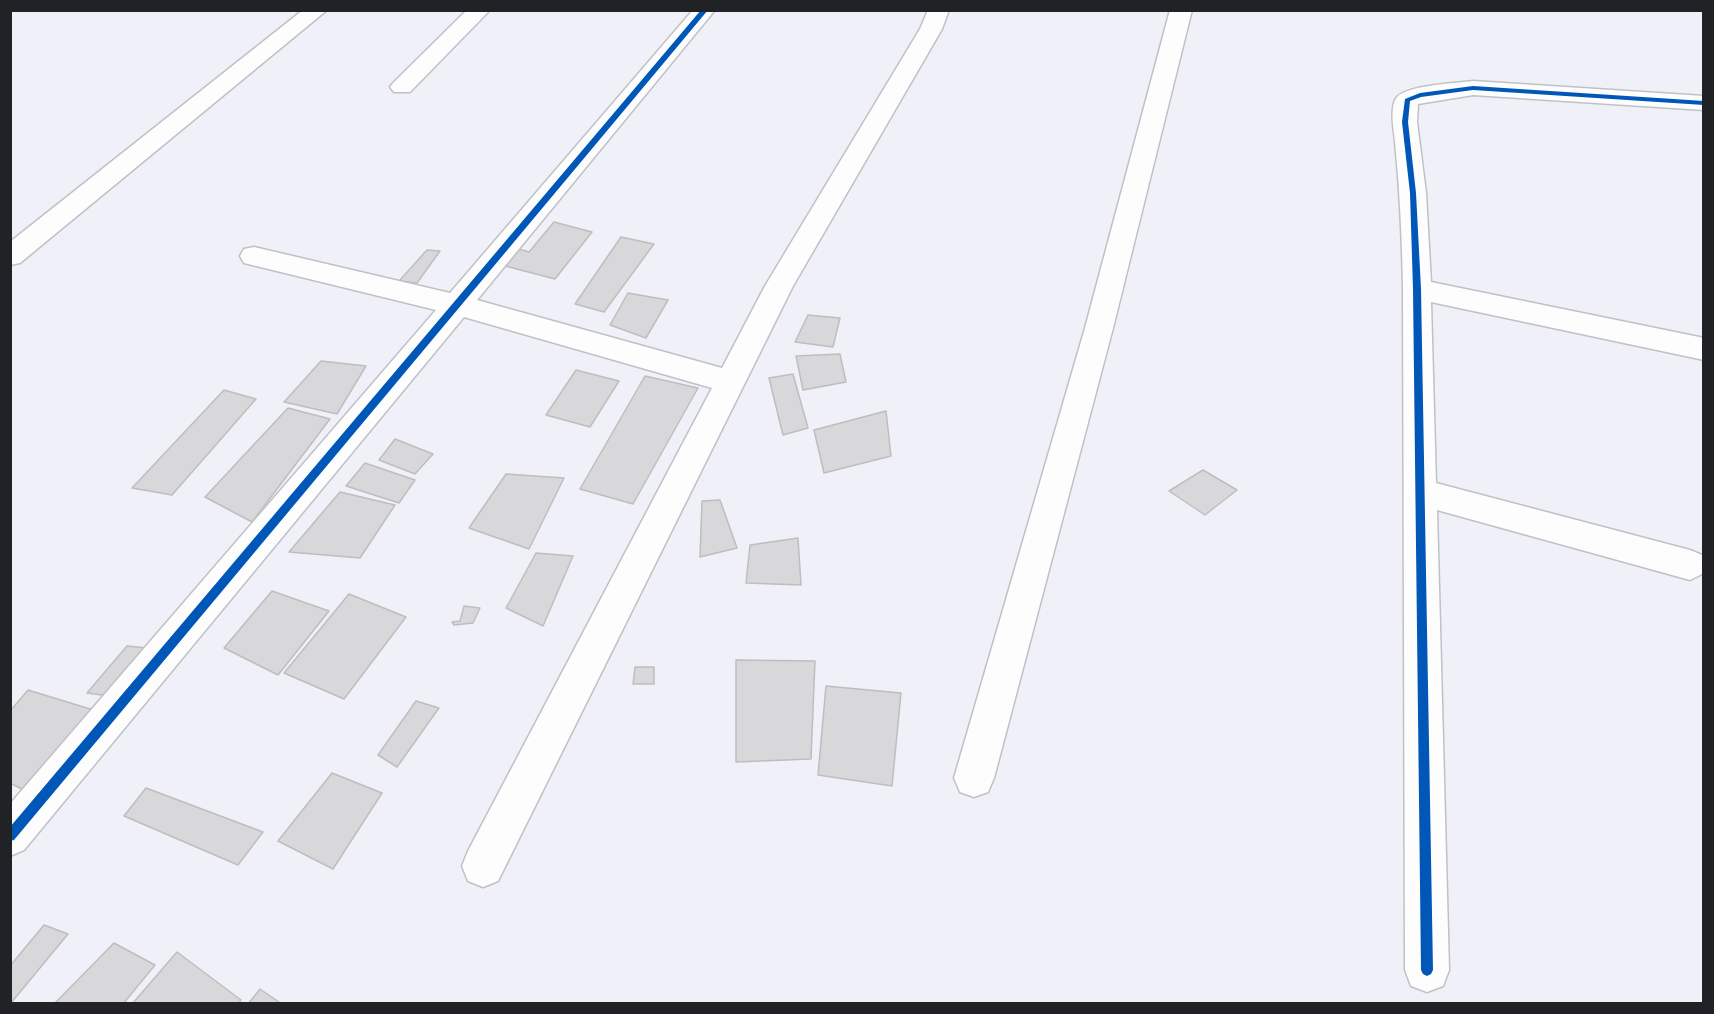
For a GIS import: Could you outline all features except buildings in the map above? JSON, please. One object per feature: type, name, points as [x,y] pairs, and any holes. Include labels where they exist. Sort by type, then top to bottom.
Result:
[{"type":"street","points":[[10,256],[317,10]]},
{"type":"street","points":[[402,87],[480,10]]},
{"type":"street","points":[[10,836],[705,10]]},
{"type":"street","points":[[483,866],[779,286],[931,29],[939,10]]},
{"type":"street","points":[[974,778],[1099,328],[1181,10]]},
{"type":"street","points":[[1427,970],[1417,289],[1413,193],[1405,122],[1407,100],[1420,95],[1473,88],[1704,103]]},
{"type":"street","points":[[254,256],[458,305],[732,382]]},
{"type":"street","points":[[1417,289],[1704,349]]},
{"type":"street","points":[[1420,492],[1690,565]]},
{"type":"cycle path","points":[[10,836],[705,10]]},
{"type":"cycle path","points":[[1427,970],[1417,289],[1413,193],[1405,122],[1407,100],[1420,95],[1473,88],[1704,103]]}]
